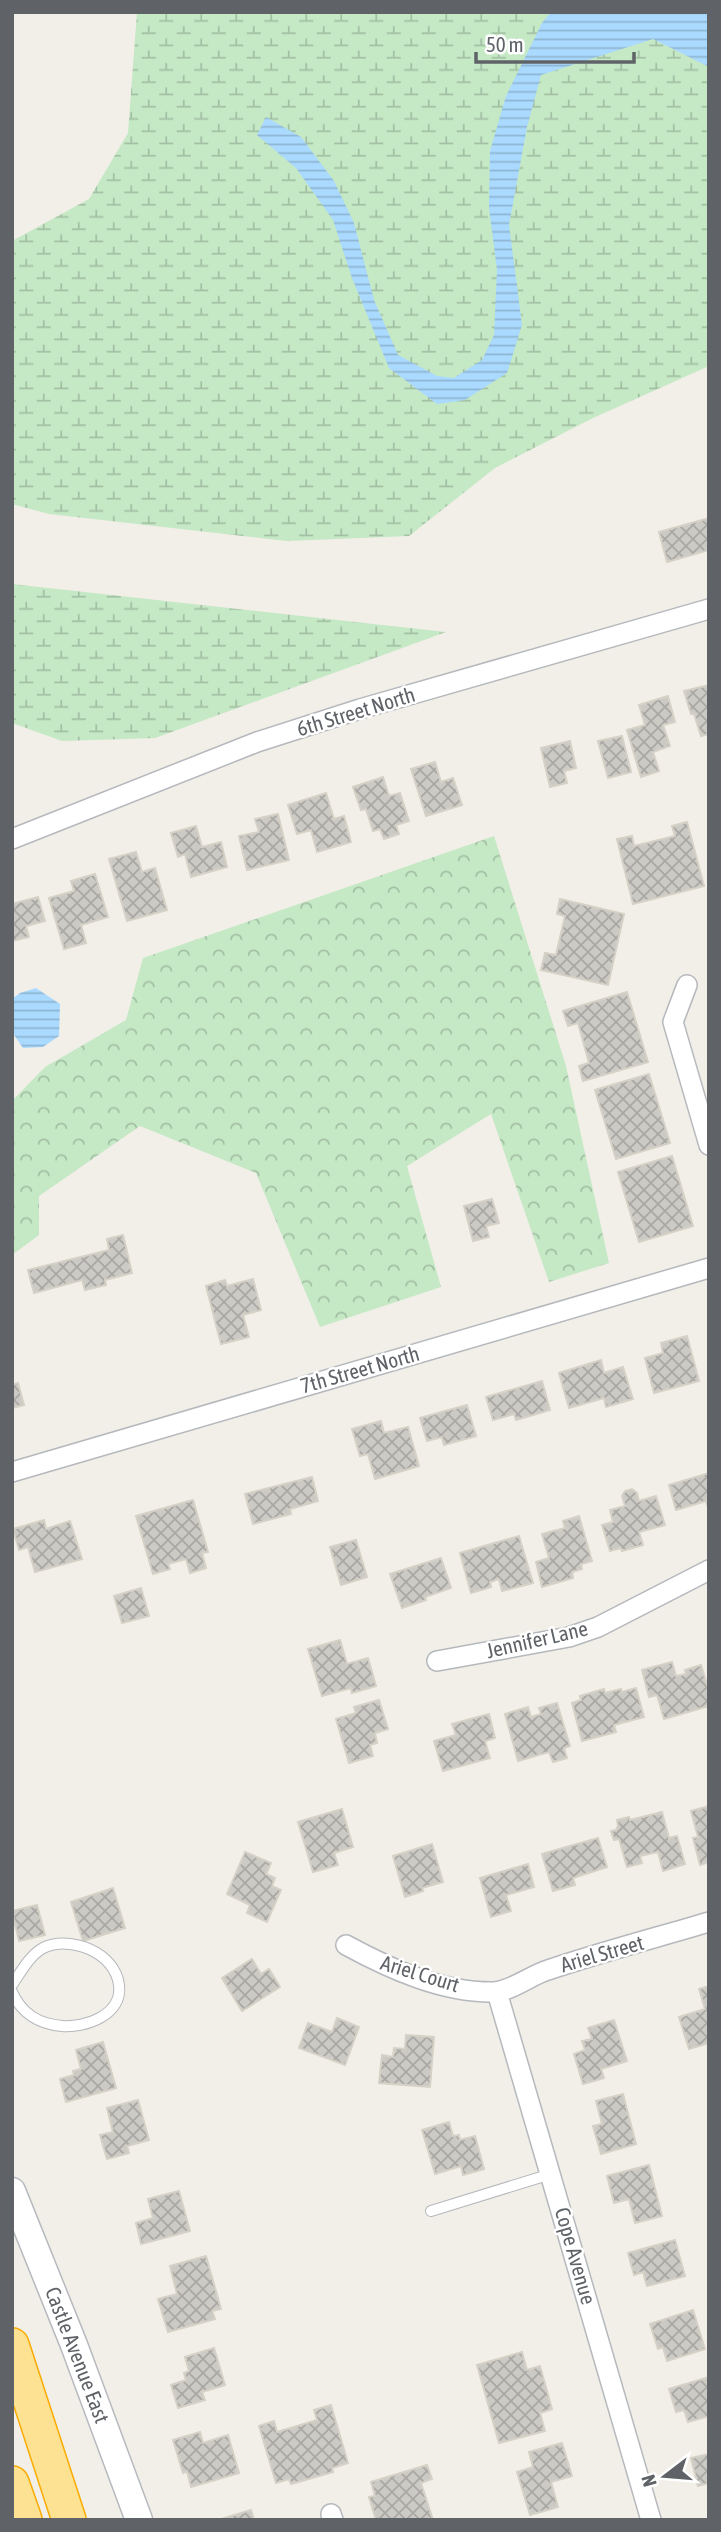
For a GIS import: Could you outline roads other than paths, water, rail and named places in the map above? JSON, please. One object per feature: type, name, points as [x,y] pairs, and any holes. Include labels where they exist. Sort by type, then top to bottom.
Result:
[{"type":"highway","points":[[12,2345],[69,2520]]},
{"type":"highway","points":[[12,2483],[25,2520]]},
{"type":"street","name":"6th Street North","points":[[12,839],[257,742],[360,709],[709,609]]},
{"type":"street","points":[[687,985],[673,1021],[709,1145]]},
{"type":"street","name":"7th Street North","points":[[12,1472],[709,1268]]},
{"type":"street","name":"Jennifer Lane","points":[[437,1661],[558,1640],[598,1626],[709,1570]]},
{"type":"street","name":"Ariel Street","points":[[497,1992],[545,1970],[709,1923]]},
{"type":"street","name":"Ariel Court","points":[[346,1945],[377,1962],[412,1976],[452,1986],[497,1992]]},
{"type":"street","name":"Cope Avenue","points":[[497,1992],[651,2520]]},
{"type":"street","name":"Castle Avenue East","points":[[12,2191],[74,2345],[139,2520]]},
{"type":"lane","points":[[12,1985],[27,1962],[42,1949],[58,1944],[80,1944],[101,1955],[112,1967],[119,1985],[117,1998],[108,2012],[94,2021],[74,2027],[29,2017],[18,2005],[12,1992]]},
{"type":"lane","points":[[432,2211],[551,2174]]},
{"type":"water","points":[[551,12],[709,12],[709,67],[653,39],[541,75],[527,127],[509,225],[522,325],[507,373],[465,400],[437,404],[389,368],[352,278],[333,220],[296,168],[257,135],[266,117],[301,137],[334,181],[354,223],[374,300],[398,355],[437,376],[454,378],[482,360],[494,335],[497,270],[489,208],[490,151],[506,96],[542,23]]},
{"type":"water","points":[[36,988],[60,1004],[59,1036],[43,1047],[23,1048],[12,1032],[12,999],[20,993]]}]
